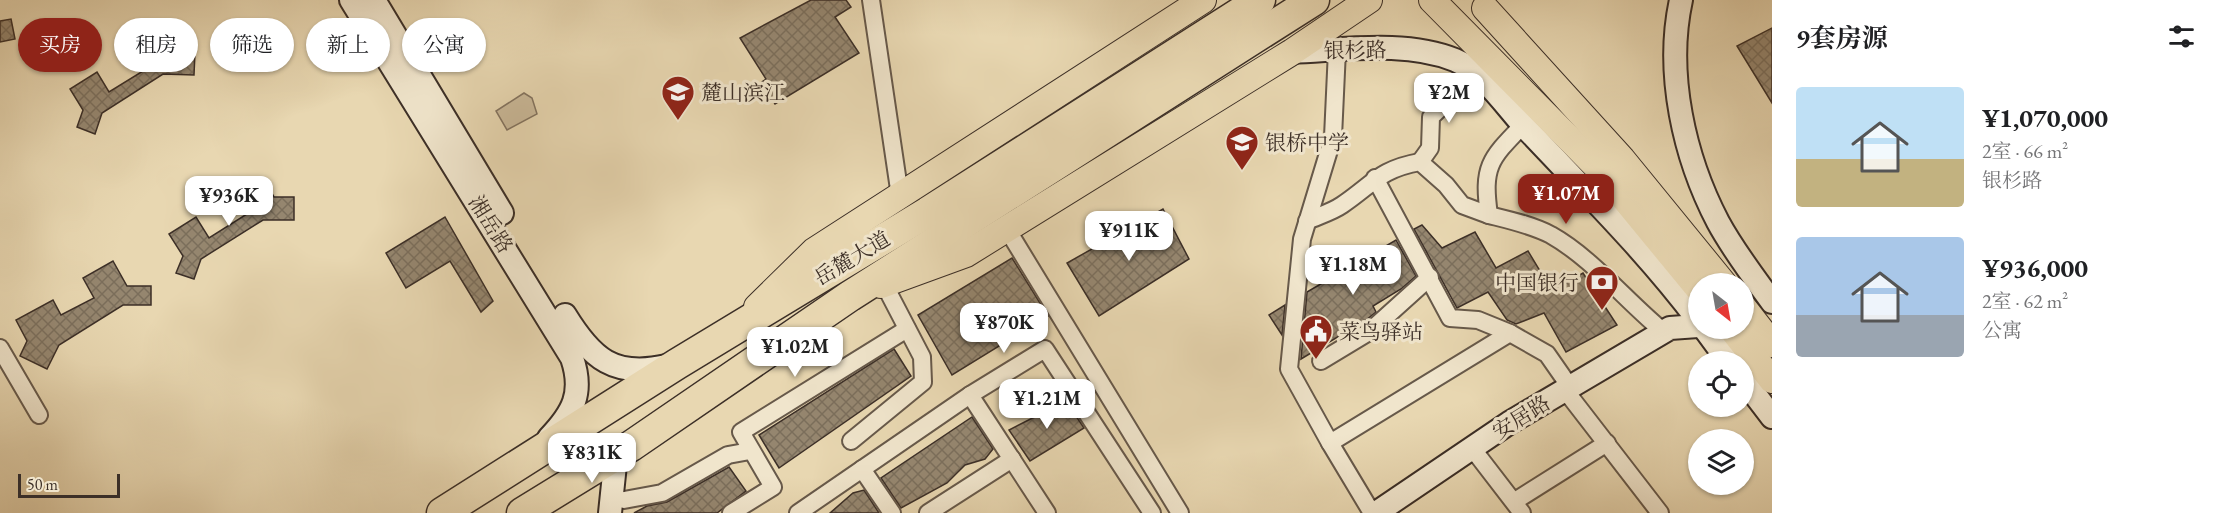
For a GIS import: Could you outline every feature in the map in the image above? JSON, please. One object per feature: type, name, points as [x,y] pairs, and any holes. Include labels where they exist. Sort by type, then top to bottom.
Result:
[{"type":"highway","name":"岳麓大道","points":[[538,510],[850,296],[936,224],[1260,0]]},
{"type":"highway","name":"岳麓大道","points":[[442,513],[537,451],[736,328],[936,224],[1314,0]]},
{"type":"main road","name":"湘岳路","points":[[351,0],[572,358],[579,377],[574,405],[537,451]]},
{"type":"main road","name":"湘岳路","points":[[374,0],[580,340],[599,357],[625,370],[641,372],[677,364]]},
{"type":"main road","points":[[736,328],[814,251],[1203,0]]},
{"type":"main road","points":[[850,296],[966,254],[1292,52],[1369,0]]},
{"type":"main road","name":"银杉路","points":[[1432,0],[1605,174],[1681,266],[1687,291]]},
{"type":"main road","points":[[1681,0],[1677,18],[1677,69],[1681,121],[1698,174],[1718,222],[1772,302]]},
{"type":"main road","points":[[1482,4],[1622,159],[1715,273]]},
{"type":"main road","name":"银杉路","points":[[1292,52],[1380,48],[1435,53],[1458,61],[1479,77],[1687,291]]},
{"type":"main road","points":[[1667,330],[1687,291]]},
{"type":"main road","points":[[1754,321],[1772,344]]},
{"type":"main road","points":[[1667,330],[1688,327]]},
{"type":"main road","name":"安居路","points":[[1374,513],[1472,448],[1667,330]]},
{"type":"main road","points":[[1740,339],[1772,380]]},
{"type":"main road","points":[[1754,393],[1772,417]]},
{"type":"main road","points":[[616,455],[617,507]]},
{"type":"street","points":[[871,0],[900,196]]},
{"type":"street","points":[[1337,50],[1333,137],[1302,239],[1289,369],[1330,443],[1374,513]]},
{"type":"street","points":[[1307,221],[1341,206],[1375,178],[1398,166],[1420,162],[1430,148],[1431,117],[1453,96],[1479,77]]},
{"type":"street","points":[[1489,215],[1485,183],[1488,173],[1496,153],[1523,124]]},
{"type":"street","points":[[1420,162],[1446,185],[1462,205],[1551,235],[1603,276],[1632,306],[1667,330]]},
{"type":"street","points":[[1375,178],[1450,318],[1478,320],[1510,333],[1547,354],[1567,389],[1660,513]]},
{"type":"street","points":[[1007,229],[1180,513]]},
{"type":"street","points":[[1321,361],[1369,332],[1430,277]]},
{"type":"street","points":[[850,441],[923,382],[922,357],[884,284]]},
{"type":"street","points":[[730,513],[773,487],[741,432],[907,328]]},
{"type":"street","points":[[1330,443],[1510,333]]},
{"type":"street","points":[[0,348],[39,415]]},
{"type":"street","points":[[798,513],[970,395],[1045,349],[1152,513]]},
{"type":"street","points":[[970,395],[1047,513]]},
{"type":"street","points":[[1472,448],[1519,507],[1607,443]]},
{"type":"street","points":[[617,507],[663,493],[728,455],[750,451]]},
{"type":"street","points":[[928,513],[1012,459]]},
{"type":"street","points":[[862,469],[892,513]]},
{"type":"shaded area","points":[[524,93],[532,98],[537,114],[507,130],[496,111]]},
{"type":"building","points":[[811,0],[846,0],[851,7],[835,17],[859,53],[775,104],[762,82],[766,79],[740,38]]},
{"type":"building","points":[[11,19],[15,39],[0,42],[0,21]]},
{"type":"building","points":[[1772,28],[1772,103],[1737,46]]},
{"type":"building","points":[[97,72],[109,92],[142,72],[194,72],[194,75],[163,74],[102,113],[95,134],[77,127],[83,110],[70,89]]},
{"type":"building","points":[[265,182],[274,197],[294,197],[294,220],[263,220],[201,259],[194,279],[176,273],[183,256],[169,234],[196,217],[209,238],[247,214],[238,199]]},
{"type":"building","points":[[1163,209],[1189,259],[1099,316],[1067,263]]},
{"type":"building","points":[[445,217],[493,301],[481,312],[450,261],[406,288],[386,253]]},
{"type":"building","points":[[1422,225],[1442,248],[1475,232],[1496,268],[1528,251],[1552,291],[1583,273],[1617,325],[1566,352],[1544,313],[1516,324],[1507,320],[1488,292],[1457,308],[1414,229]]},
{"type":"building","points":[[1396,240],[1416,276],[1401,289],[1373,306],[1376,312],[1366,320],[1301,359],[1307,292]]},
{"type":"building","points":[[1012,258],[1048,316],[952,375],[918,315]]},
{"type":"building","points":[[113,261],[127,286],[151,286],[151,305],[123,305],[59,345],[47,369],[20,356],[27,341],[16,320],[53,300],[61,315],[94,298],[83,278]]},
{"type":"building","points":[[1285,305],[1282,335],[1269,315]]},
{"type":"building","points":[[894,349],[911,376],[779,468],[759,435]]},
{"type":"building","points":[[1066,401],[1084,428],[1030,461],[1009,430]]},
{"type":"building","points":[[972,417],[993,449],[985,459],[965,465],[947,483],[901,508],[881,478]]},
{"type":"building","points":[[729,467],[746,491],[717,513],[634,513],[647,506],[667,502]]},
{"type":"building","points":[[864,490],[879,513],[830,513],[853,493]]},
{"type":"place","name":"麓山滨江","points":[[678,121]]},
{"type":"place","name":"银桥中学","points":[[1242,171]]},
{"type":"place","name":"中国银行","points":[[1602,311]]},
{"type":"place","name":"菜鸟驿站","points":[[1316,360]]}]
